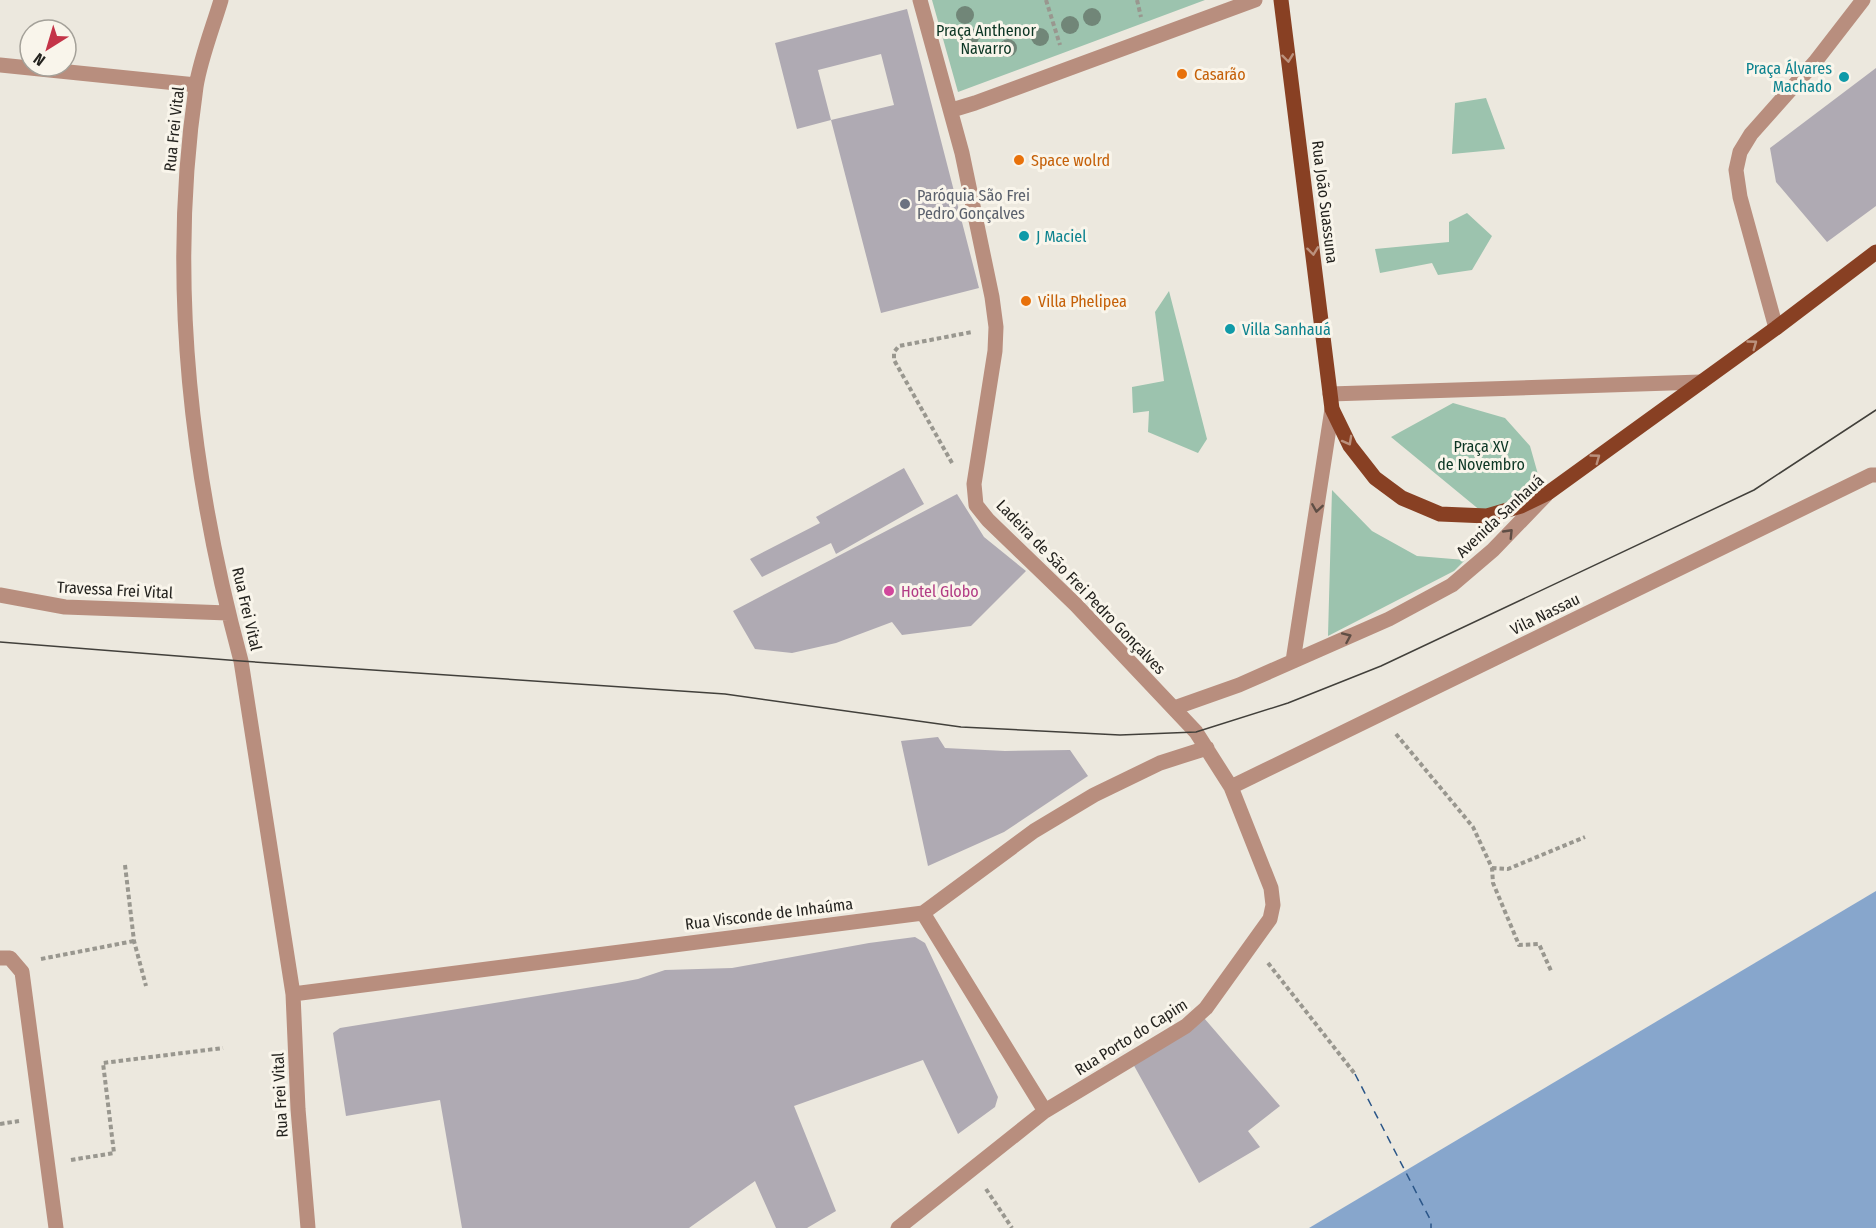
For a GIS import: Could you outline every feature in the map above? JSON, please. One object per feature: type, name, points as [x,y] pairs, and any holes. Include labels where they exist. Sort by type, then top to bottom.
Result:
[{"type":"main road","name":"Rua João Suassuna","points":[[1281,0],[1331,401],[1350,446],[1375,478],[1402,498],[1440,514],[1487,516],[1521,506],[1548,493]]},
{"type":"main road","name":"Avenida Sanhauá","points":[[1548,493],[1776,328],[1876,252]]},
{"type":"street","name":"Rua Frei Vital","points":[[221,0],[196,85],[186,184],[184,286],[188,367],[200,470],[228,613],[241,661],[293,994],[298,1109],[308,1228]]},
{"type":"street","name":"Ladeira de São Frei Pedro Gonçalves","points":[[920,0],[952,110],[982,246],[996,327],[995,351],[974,484],[976,505],[988,520],[1076,605],[1196,732],[1231,787],[1271,888]]},
{"type":"street","points":[[952,110],[1255,0]]},
{"type":"street","points":[[1776,328],[1740,197],[1736,170],[1740,152],[1751,134],[1815,62],[1863,0]]},
{"type":"street","points":[[0,65],[196,85]]},
{"type":"street","points":[[1331,401],[1701,382]]},
{"type":"street","name":"Rua João Suassuna","points":[[1293,661],[1331,401]]},
{"type":"street","name":"Vila Nassau","points":[[1231,787],[1871,475],[1876,475]]},
{"type":"street","name":"Avenida Sanhauá","points":[[1174,708],[1209,697],[1293,661],[1389,618],[1452,585],[1493,550],[1548,493]]},
{"type":"street","name":"Travessa Frei Vital","points":[[0,595],[65,607],[228,613]]},
{"type":"street","name":"Rua Visconde de Inhaúma","points":[[293,994],[923,913],[1034,831],[1094,795],[1160,763],[1207,748]]},
{"type":"street","name":"Rua Porto do Capim","points":[[898,1228],[1045,1112],[1198,1017],[1270,919],[1273,905],[1271,888]]},
{"type":"street","points":[[923,913],[1045,1112]]},
{"type":"street","points":[[0,958],[10,958],[22,972],[56,1228]]},
{"type":"path","points":[[1046,0],[1068,69]]},
{"type":"path","points":[[953,463],[894,360],[894,352],[899,346],[996,327]]},
{"type":"path","points":[[1380,714],[1473,827],[1492,868],[1493,883],[1518,945],[1539,944],[1552,973]]},
{"type":"path","points":[[1492,868],[1508,869],[1585,837]]},
{"type":"path","points":[[125,865],[134,941],[146,986]]},
{"type":"path","points":[[16,963],[134,941]]},
{"type":"path","points":[[1252,944],[1355,1074]]},
{"type":"path","points":[[47,1164],[114,1153],[103,1063],[223,1048]]},
{"type":"path","points":[[973,1169],[1012,1228]]},
{"type":"green space","name":"Praça Anthenor Navarro","points":[[932,0],[1205,0],[958,92]]},
{"type":"green space","points":[[1486,98],[1505,149],[1452,154],[1455,103]]},
{"type":"green space","points":[[1467,213],[1492,236],[1472,270],[1438,275],[1432,263],[1380,273],[1375,249],[1449,242],[1449,222]]},
{"type":"green space","points":[[1169,291],[1207,439],[1198,453],[1148,432],[1149,411],[1133,413],[1132,387],[1164,381],[1155,312]]},
{"type":"green space","name":"Praça XV de Novembro","points":[[1453,403],[1505,418],[1530,446],[1541,485],[1487,516],[1391,437]]},
{"type":"green space","points":[[1332,490],[1372,531],[1417,556],[1465,560],[1454,571],[1328,636]]},
{"type":"water","points":[[1876,891],[1876,1228],[1309,1228]]},
{"type":"building","name":"Paróquia São Frei Pedro Gonçalves","points":[[907,9],[979,288],[881,313],[831,120],[797,129],[775,43]],"holes":[[[881,54],[894,105],[831,120],[818,70]]]},
{"type":"building","points":[[1876,68],[1876,206],[1827,242],[1776,182],[1770,148]]},
{"type":"building","points":[[904,468],[924,504],[836,554],[831,543],[762,577],[750,559],[820,523],[816,517]]},
{"type":"building","name":"Hotel Globo","points":[[957,494],[984,537],[1026,571],[971,626],[902,635],[892,622],[836,643],[792,653],[755,649],[733,611]]},
{"type":"building","points":[[938,737],[945,748],[1005,751],[1070,750],[1088,776],[1004,832],[928,866],[901,741]]},
{"type":"building","points":[[915,937],[925,943],[998,1097],[995,1107],[958,1134],[923,1060],[794,1106],[836,1211],[807,1228],[776,1228],[755,1181],[689,1228],[462,1228],[440,1100],[346,1116],[333,1033],[340,1028],[617,983],[665,970],[732,968]]},
{"type":"building","points":[[1204,1018],[1280,1106],[1248,1131],[1260,1147],[1199,1183],[1132,1062]]},
{"type":"ferry route","points":[[1355,1074],[1431,1221],[1431,1228]]},
{"type":"tram line","points":[[0,642],[725,694],[961,727],[1120,735],[1196,732],[1288,703],[1381,666],[1754,490],[1876,410]]},
{"type":"place","name":"Casarão","points":[[1182,74]]},
{"type":"place","name":"Praça Álvares Machado","points":[[1844,77]]},
{"type":"place","name":"Space wolrd","points":[[1019,160]]},
{"type":"place","name":"Paróquia São Frei Pedro Gonçalves","points":[[905,204]]},
{"type":"place","name":"J Maciel","points":[[1024,236]]},
{"type":"place","name":"Villa Phelipea","points":[[1026,301]]},
{"type":"place","name":"Villa Sanhauá","points":[[1230,329]]},
{"type":"place","name":"Hotel Globo","points":[[889,591]]}]
